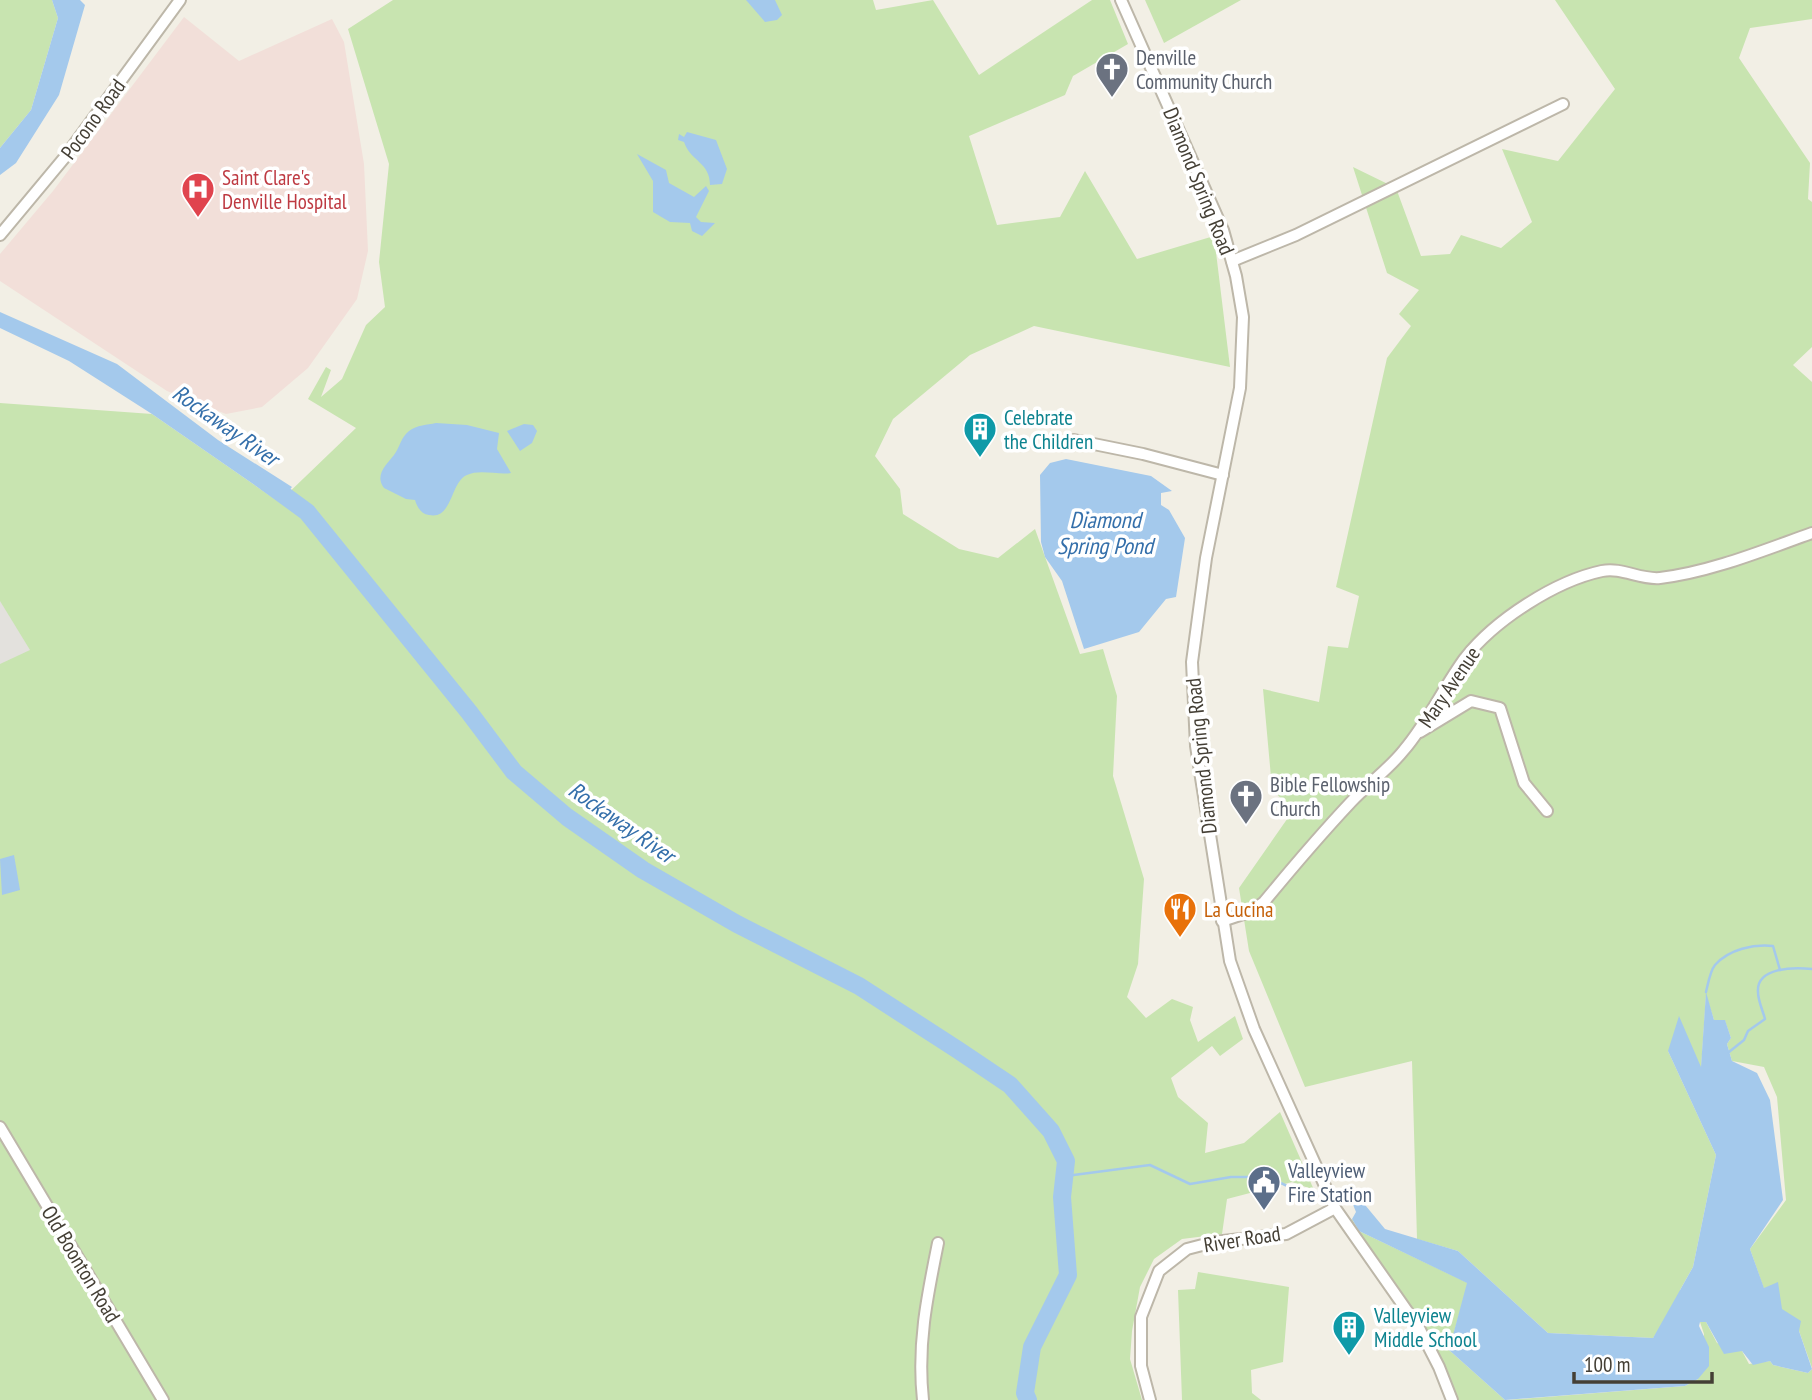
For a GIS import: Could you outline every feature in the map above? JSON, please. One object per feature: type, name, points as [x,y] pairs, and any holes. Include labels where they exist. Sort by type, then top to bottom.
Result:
[{"type":"street","name":"Pocono Road","points":[[0,234],[65,157],[180,0]]},
{"type":"street","points":[[1122,3],[1136,0]]},
{"type":"street","name":"Diamond Spring Road","points":[[1122,3],[1223,230],[1233,261],[1242,317],[1243,363],[1199,603],[1192,682],[1196,747],[1222,921],[1244,1005],[1333,1203],[1419,1328],[1452,1400]]},
{"type":"street","points":[[1233,261],[1296,235],[1563,104]]},
{"type":"street","points":[[1074,440],[1143,454],[1223,475]]},
{"type":"street","name":"Mary Avenue","points":[[1222,921],[1252,911],[1264,902],[1345,809],[1420,732],[1424,718],[1466,658],[1489,632],[1525,606],[1602,571],[1618,570],[1658,578],[1743,556],[1812,533]]},
{"type":"street","points":[[1420,732],[1471,701],[1500,708],[1524,783],[1547,811]]},
{"type":"street","name":"Old Boonton Road","points":[[0,1127],[163,1400]]},
{"type":"street","name":"River Road","points":[[1150,1400],[1141,1366],[1141,1317],[1159,1271],[1188,1249],[1214,1242],[1286,1234],[1333,1203]]},
{"type":"street","points":[[923,1400],[920,1342],[924,1304],[938,1243]]},
{"type":"shaded area","name":"Saint Clare's Denville Hospital","points":[[184,17],[239,61],[332,19],[344,42],[364,164],[368,251],[357,299],[308,368],[262,407],[226,414],[167,391],[0,281],[0,254],[53,191]]},
{"type":"shaded area","points":[[0,601],[30,650],[0,664]]},
{"type":"green space","points":[[0,0],[52,0],[58,18],[31,110],[0,148]]},
{"type":"green space","points":[[393,0],[873,0],[876,10],[933,0],[979,75],[1092,0],[1110,0],[1128,44],[1073,76],[1065,95],[969,136],[997,225],[1060,217],[1085,171],[1137,259],[1214,236],[1230,367],[1034,326],[970,355],[893,419],[875,456],[900,489],[903,514],[959,549],[998,558],[1035,529],[1080,654],[1103,649],[1117,696],[1113,776],[1144,879],[1138,964],[1127,997],[1146,1018],[1172,999],[1193,1007],[1190,1020],[1198,1042],[1235,1016],[1243,1039],[1220,1056],[1212,1046],[1171,1078],[1178,1097],[1208,1123],[1205,1153],[1244,1143],[1280,1112],[1314,1190],[1292,1182],[1227,1199],[1222,1234],[1182,1239],[1154,1259],[1140,1287],[1132,1331],[1130,1359],[1142,1400],[0,1400],[0,403],[152,414],[279,502],[356,428],[308,399],[326,367],[331,370],[321,397],[342,379],[366,325],[385,307],[379,262],[389,164],[348,29]]},
{"type":"green space","points":[[1145,0],[1241,0],[1164,43]]},
{"type":"green space","points":[[1555,0],[1812,0],[1812,19],[1750,28],[1739,58],[1810,163],[1808,199],[1812,202],[1812,347],[1793,365],[1812,382],[1812,1368],[1799,1331],[1764,1289],[1750,1249],[1786,1200],[1777,1097],[1764,1067],[1732,1061],[1727,1044],[1731,1038],[1725,1021],[1714,1020],[1706,995],[1701,1069],[1668,1051],[1716,1155],[1693,1267],[1680,1290],[1681,1300],[1653,1338],[1548,1333],[1458,1251],[1417,1239],[1412,1061],[1305,1087],[1249,951],[1239,888],[1292,812],[1272,788],[1263,689],[1319,702],[1328,646],[1348,648],[1359,596],[1336,587],[1387,358],[1411,326],[1399,314],[1419,290],[1387,273],[1353,167],[1396,188],[1421,256],[1450,254],[1461,235],[1501,248],[1532,222],[1502,149],[1558,161],[1615,89]]},
{"type":"green space","points":[[1352,1219],[1359,1231],[1468,1283],[1449,1350],[1505,1400],[1449,1400],[1436,1363],[1344,1229]]},
{"type":"green space","points":[[1198,1272],[1289,1287],[1283,1362],[1251,1370],[1252,1393],[1261,1400],[1182,1400],[1178,1290],[1195,1289]]},
{"type":"green space","points":[[1700,1322],[1706,1322],[1717,1343],[1742,1351],[1749,1364],[1770,1361],[1773,1365],[1808,1373],[1812,1369],[1812,1400],[1507,1400],[1685,1386],[1698,1379],[1704,1334]]},
{"type":"water","points":[[52,0],[80,0],[85,5],[59,95],[16,163],[0,175],[0,148],[31,110],[58,18]]},
{"type":"water","points":[[746,0],[775,0],[782,15],[777,20],[765,22]]},
{"type":"water","points":[[687,132],[716,140],[727,169],[722,184],[710,185],[707,171],[684,142],[678,140],[679,134],[684,137]]},
{"type":"water","points":[[637,154],[666,170],[669,183],[694,197],[706,186],[709,191],[696,217],[701,222],[715,223],[702,236],[692,231],[690,223],[670,222],[653,212],[653,181]]},
{"type":"water","points":[[0,312],[117,364],[218,440],[292,487],[279,502],[152,414],[69,361],[0,328]]},
{"type":"water","points":[[436,423],[467,425],[499,433],[497,449],[511,473],[477,472],[467,475],[457,485],[443,512],[429,515],[420,510],[415,500],[406,499],[384,488],[380,479],[406,433]]},
{"type":"water","points":[[524,424],[533,425],[537,431],[532,443],[520,451],[507,431]]},
{"type":"water","name":"Diamond Spring Pond","points":[[1066,459],[1151,476],[1172,491],[1161,493],[1161,505],[1169,510],[1185,538],[1176,597],[1166,599],[1139,632],[1084,649],[1062,581],[1045,557],[1041,542],[1040,475],[1050,463]]},
{"type":"water","points":[[14,855],[20,890],[2,895],[0,859]]},
{"type":"water","points":[[1706,992],[1714,1020],[1725,1020],[1731,1038],[1727,1044],[1732,1061],[1757,1073],[1770,1100],[1783,1200],[1750,1249],[1764,1288],[1778,1282],[1782,1309],[1801,1321],[1799,1331],[1812,1369],[1808,1373],[1773,1365],[1770,1361],[1753,1365],[1742,1351],[1724,1354],[1706,1322],[1700,1322],[1699,1326],[1709,1347],[1709,1366],[1698,1379],[1685,1386],[1505,1400],[1449,1350],[1467,1283],[1359,1231],[1352,1219],[1356,1212],[1348,1192],[1351,1188],[1385,1229],[1458,1251],[1548,1333],[1653,1338],[1693,1267],[1716,1155],[1668,1051],[1679,1016],[1701,1067]]},
{"type":"waterway","name":"Rockaway River","points":[[266,482],[307,512],[469,712],[514,772],[567,817],[643,870],[737,924],[859,986],[958,1050],[1010,1085],[1051,1131],[1066,1161],[1062,1197],[1068,1275],[1032,1347],[1025,1393],[1028,1400]]},
{"type":"waterway","points":[[1706,992],[1715,965],[1727,955],[1742,949],[1773,946],[1780,970]]},
{"type":"waterway","points":[[1729,1052],[1744,1040],[1748,1031],[1765,1019],[1758,992],[1763,978],[1778,970],[1812,969]]},
{"type":"waterway","points":[[1066,1176],[1150,1165],[1190,1184],[1231,1177],[1268,1177],[1302,1193],[1324,1192]]},
{"type":"waterway","points":[[1330,1192],[1348,1192]]},
{"type":"place","name":"Denville Community Church","points":[[1112,99]]},
{"type":"place","name":"Saint Clare's Denville Hospital","points":[[198,219]]},
{"type":"place","name":"Celebrate the Children","points":[[980,459]]},
{"type":"place","name":"Bible Fellowship Church","points":[[1246,826]]},
{"type":"place","name":"La Cucina","points":[[1180,939]]},
{"type":"place","name":"Valleyview Fire Station","points":[[1264,1212]]},
{"type":"place","name":"Valleyview Middle School","points":[[1349,1357]]}]
